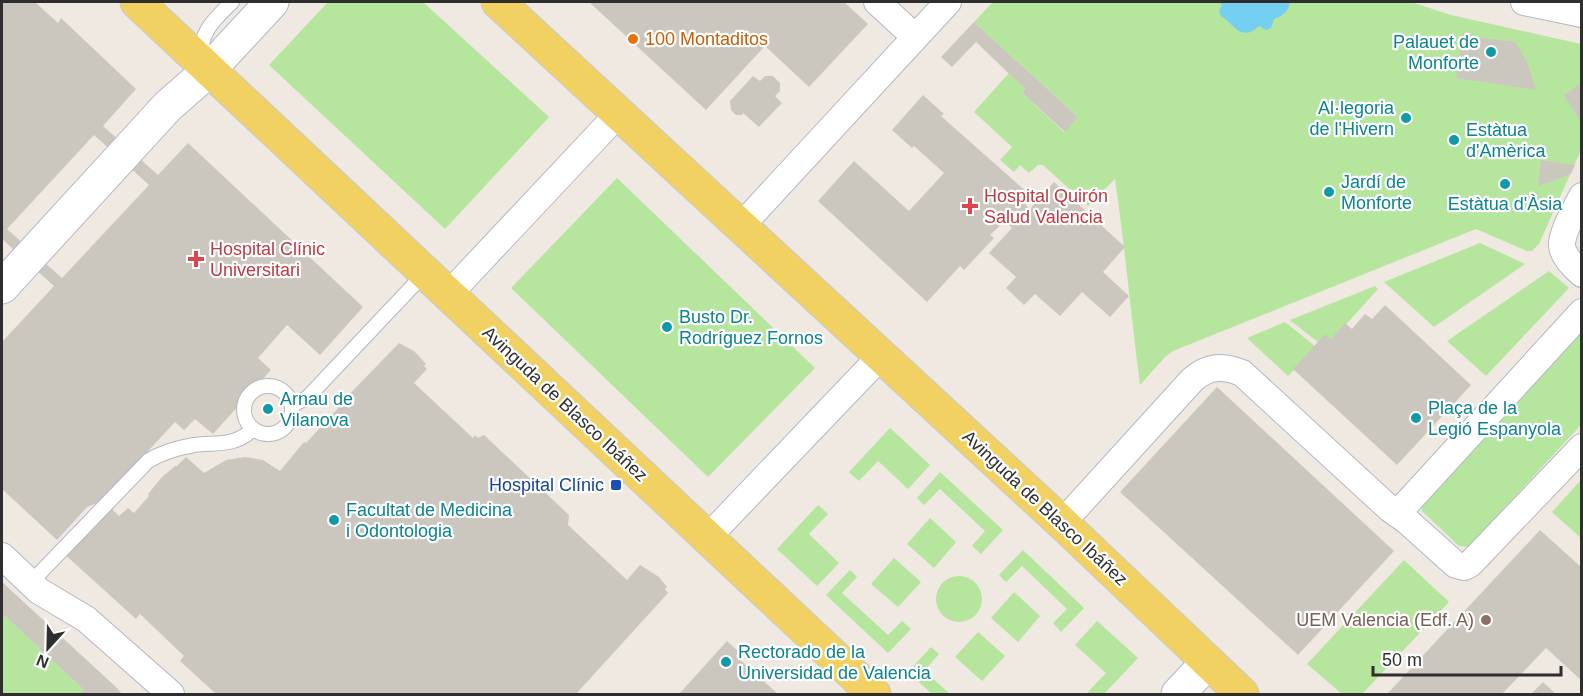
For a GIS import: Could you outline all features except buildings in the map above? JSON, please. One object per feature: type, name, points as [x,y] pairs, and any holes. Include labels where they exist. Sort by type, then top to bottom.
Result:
[{"type":"main road","name":"Avinguda de Blasco Ibáñez","points":[[137,2],[874,694]]},
{"type":"main road","name":"Avinguda de Blasco Ibáñez","points":[[498,2],[1062,523],[1242,694]]},
{"type":"street","points":[[2,287],[168,106],[208,71],[272,2]]},
{"type":"street","points":[[877,2],[915,37]]},
{"type":"street","points":[[741,226],[948,2]]},
{"type":"street","points":[[1524,2],[1581,14]]},
{"type":"street","points":[[437,284],[619,113]]},
{"type":"street","points":[[1581,196],[1565,233],[1562,246],[1581,274]]},
{"type":"street","points":[[1397,514],[1581,312]]},
{"type":"street","points":[[708,537],[881,356]]},
{"type":"street","points":[[1062,523],[1193,379],[1203,371],[1216,367],[1229,368],[1242,373],[1455,565],[1464,567],[1470,564],[1581,447]]},
{"type":"street","points":[[2,556],[39,591],[86,619],[171,694]]},
{"type":"street","points":[[1178,694],[1208,662]]},
{"type":"lane","points":[[208,71],[201,49],[204,35],[210,24],[232,2]]},
{"type":"lane","points":[[292,405],[307,398],[437,284]]},
{"type":"lane","points":[[264,386],[280,389],[287,394],[292,405],[292,418],[282,430],[267,435],[253,429],[244,416],[244,408],[250,394],[264,386]]},
{"type":"lane","points":[[38,575],[148,461],[177,448],[240,440],[253,429]]},
{"type":"lane","points":[[2,541],[86,619]]},
{"type":"green space","points":[[328,2],[423,2],[549,117],[445,229],[269,65]]},
{"type":"green space","name":"Jardí de Monforte","points":[[993,2],[1411,2],[1451,15],[1581,44],[1581,150],[1539,244],[1532,251],[1527,251],[1476,229],[1173,351],[1140,385],[1115,179],[1088,206],[1043,165],[1038,165],[1029,173],[1020,165],[1014,172],[1000,160],[1012,147],[974,112],[1009,73],[1025,89],[1022,93],[1064,132],[1078,117],[974,22]]},
{"type":"green space","points":[[617,178],[815,368],[708,477],[511,288]]},
{"type":"green space","points":[[1480,243],[1525,264],[1434,327],[1384,282]]},
{"type":"green space","points":[[1549,271],[1569,288],[1486,376],[1447,341]]},
{"type":"green space","points":[[1375,286],[1378,289],[1331,341],[1319,343],[1290,320]]},
{"type":"green space","points":[[1285,322],[1316,347],[1288,376],[1247,338]]},
{"type":"green space","name":"Plaça de la Legió Espanyola","points":[[1581,331],[1581,425],[1468,547],[1459,546],[1422,511],[1422,503]]},
{"type":"green space","points":[[890,428],[930,465],[908,489],[878,461],[859,481],[849,472]]},
{"type":"green space","points":[[940,472],[1003,530],[981,554],[972,546],[985,531],[940,489],[924,505],[917,498]]},
{"type":"green space","points":[[1581,480],[1581,538],[1552,512]]},
{"type":"green space","points":[[818,505],[828,514],[809,534],[839,563],[817,586],[777,549]]},
{"type":"green space","points":[[930,518],[956,542],[934,568],[907,544]]},
{"type":"green space","points":[[1023,550],[1084,608],[1061,632],[1053,623],[1067,609],[1022,566],[1006,582],[999,575]]},
{"type":"green space","points":[[894,558],[921,582],[898,607],[871,584]]},
{"type":"green space","points":[[1404,560],[1449,602],[1362,694],[1342,694],[1307,664]]},
{"type":"green space","points":[[850,570],[857,577],[842,593],[888,635],[902,621],[911,629],[888,653],[826,595]]},
{"type":"green space","points":[[959,576],[968,577],[976,582],[981,590],[981,608],[976,616],[968,621],[959,622],[950,621],[942,616],[937,608],[936,599],[937,590],[942,582],[950,577]]},
{"type":"green space","points":[[1014,592],[1040,616],[1018,642],[991,618]]},
{"type":"green space","points":[[5,616],[84,690],[79,694],[2,694],[2,620]]},
{"type":"green space","points":[[1097,621],[1138,658],[1104,694],[1089,694],[1087,693],[1106,673],[1075,645]]},
{"type":"green space","points":[[978,632],[1005,656],[982,681],[955,657]]},
{"type":"green space","points":[[931,647],[939,654],[924,671],[950,694],[932,694],[908,672]]},
{"type":"water","points":[[1219,2],[1290,2],[1285,13],[1274,19],[1271,28],[1266,30],[1259,26],[1247,33],[1238,30],[1221,16],[1219,11],[1222,5]]},
{"type":"place","name":"100 Montaditos","points":[[633,39]]},
{"type":"place","name":"Palauet de Monforte","points":[[1491,52]]},
{"type":"place","name":"Al·legoria de l'Hivern","points":[[1406,118]]},
{"type":"place","name":"Estàtua d'Amèrica","points":[[1454,140]]},
{"type":"place","name":"Estàtua d'Àsia","points":[[1505,184]]},
{"type":"place","name":"Jardí de Monforte","points":[[1329,192]]},
{"type":"place","name":"Hospital Quirón Salud Valencia","points":[[970,206]]},
{"type":"place","name":"Hospital Clínic Universitari","points":[[196,259]]},
{"type":"place","name":"Busto Dr. Rodríguez Fornos","points":[[667,327]]},
{"type":"place","name":"Arnau de Vilanova","points":[[268,409]]},
{"type":"place","name":"Plaça de la Legió Espanyola","points":[[1416,418]]},
{"type":"place","name":"Hospital Clínic","points":[[616,485]]},
{"type":"place","name":"Facultat de Medicina i Odontologia","points":[[334,520]]},
{"type":"place","name":"UEM Valencia (Edf. A)","points":[[1486,620]]},
{"type":"place","name":"Rectorado de la Universidad de Valencia","points":[[726,662]]}]
